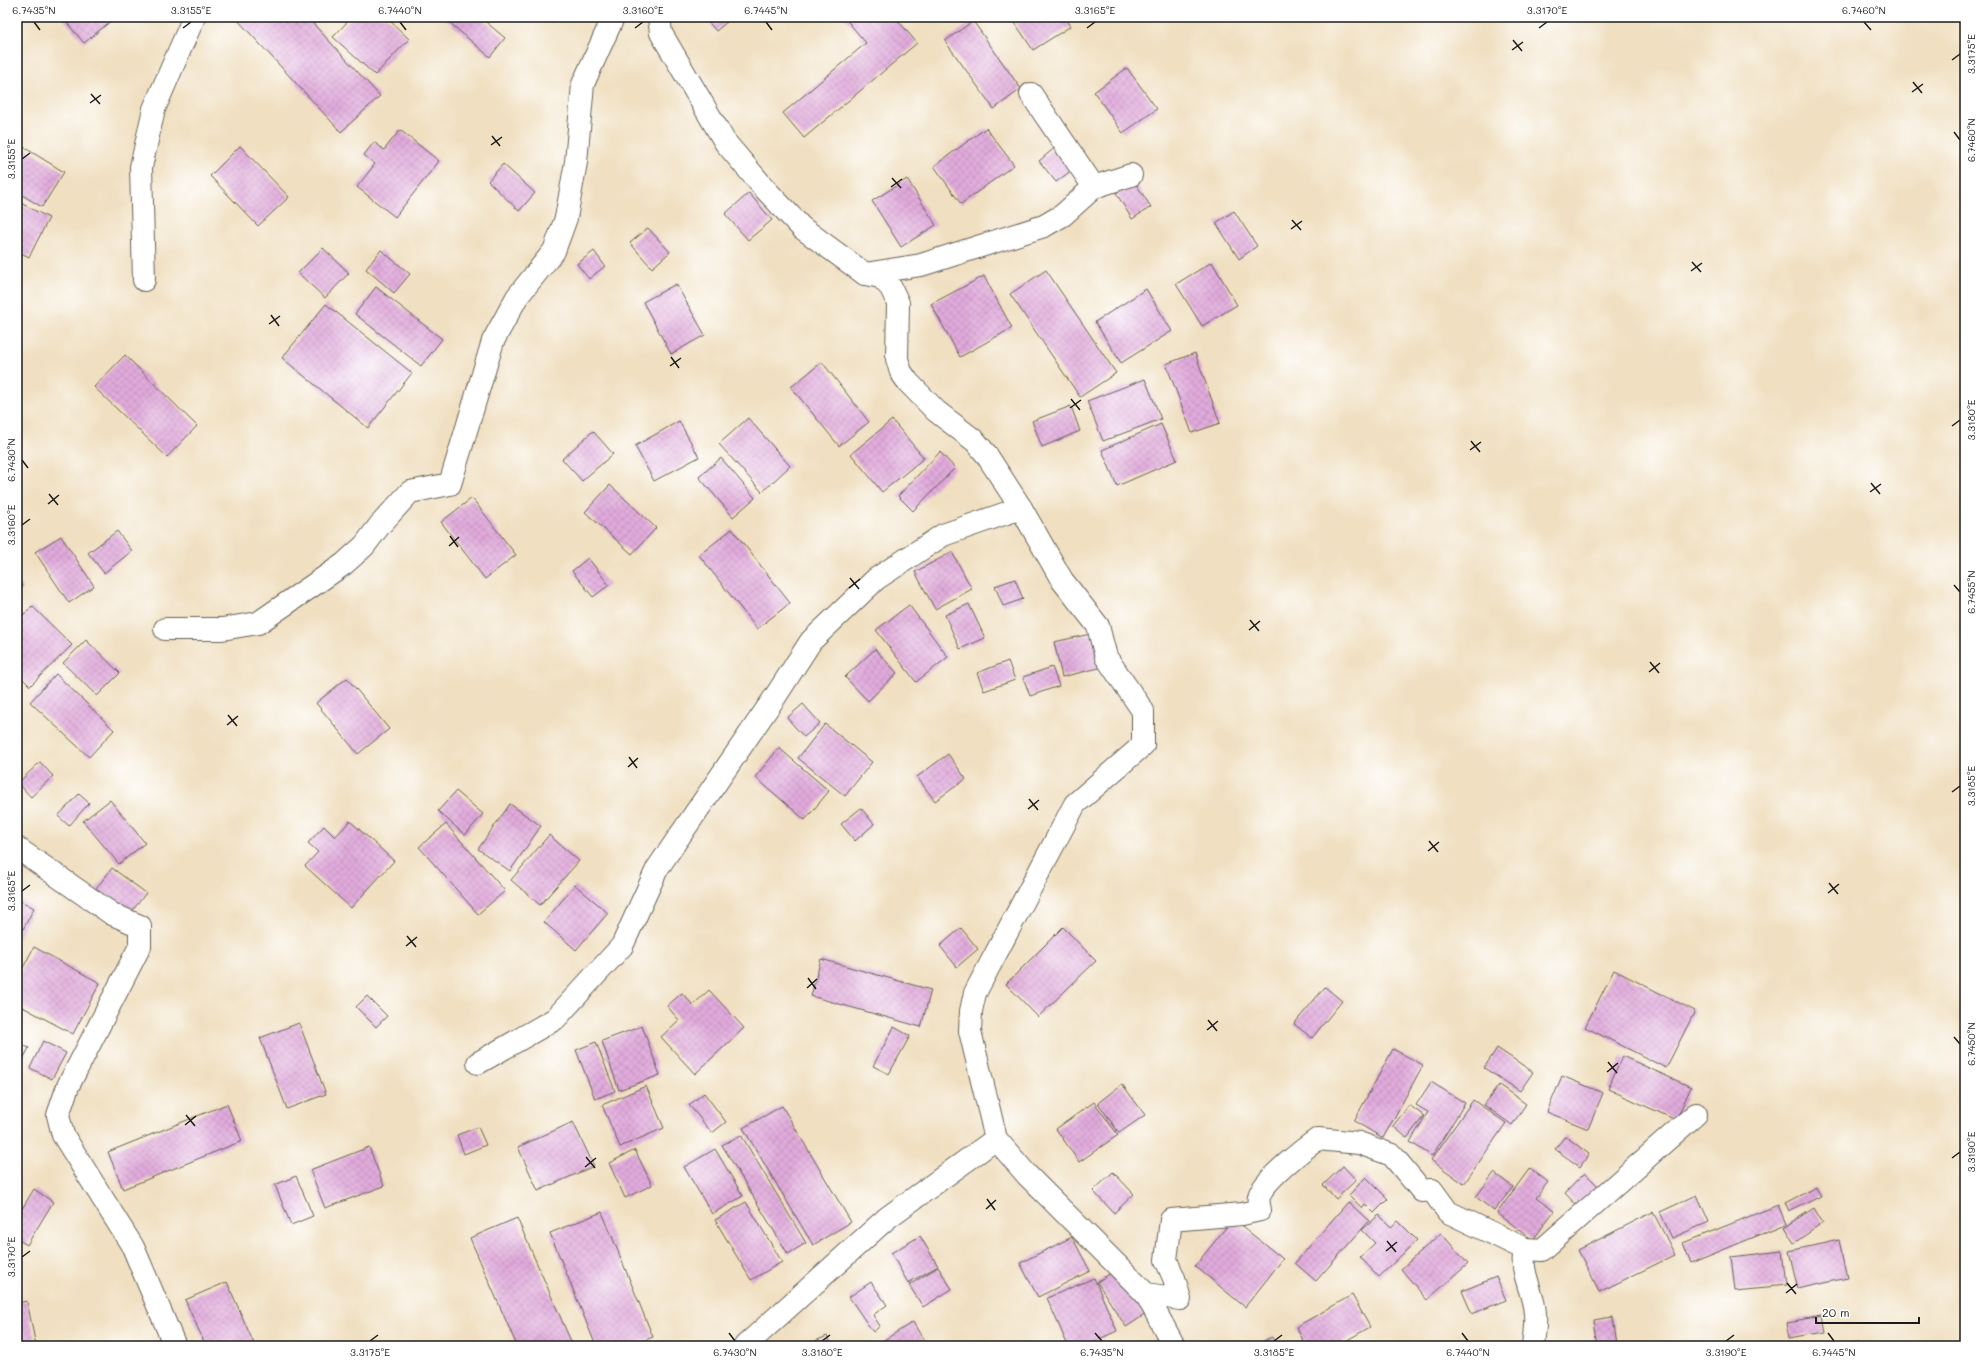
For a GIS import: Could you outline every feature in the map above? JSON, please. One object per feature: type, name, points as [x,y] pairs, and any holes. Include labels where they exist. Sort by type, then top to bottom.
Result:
[{"type":"street","points":[[144,280],[140,167],[154,109],[194,17]]},
{"type":"street","points":[[659,17],[661,33],[725,142],[765,189],[802,228],[865,274],[881,277],[891,288],[898,302],[897,359],[901,372],[908,382],[936,410],[975,441],[986,454],[1021,508],[1062,580],[1098,626],[1106,657],[1143,711],[1143,745],[1075,804],[975,993],[970,1011],[970,1031],[996,1139],[1027,1175],[1146,1294],[1174,1346]]},
{"type":"street","points":[[165,629],[222,629],[258,623],[344,564],[364,546],[380,524],[410,492],[450,484],[493,341],[517,297],[554,251],[566,218],[576,162],[583,84],[614,18]]},
{"type":"street","points":[[1031,94],[1094,187]]},
{"type":"street","points":[[865,274],[921,264],[1044,226],[1063,215],[1094,187],[1131,175]]},
{"type":"street","points":[[478,1063],[555,1019],[622,946],[657,869],[775,697],[811,641],[876,579],[943,535],[1021,508]]},
{"type":"street","points":[[17,848],[112,914],[140,926],[140,946],[68,1086],[58,1115],[63,1135],[133,1247],[175,1346]]},
{"type":"street","points":[[1146,1294],[1180,1299],[1174,1278],[1166,1260],[1171,1220],[1242,1214],[1260,1210],[1258,1196],[1264,1185],[1301,1150],[1318,1139],[1359,1144],[1392,1155],[1422,1191],[1432,1190],[1448,1212],[1525,1249],[1542,1250],[1696,1114]]},
{"type":"street","points":[[745,1346],[887,1218],[996,1139]]},
{"type":"street","points":[[1525,1249],[1523,1259],[1524,1272],[1536,1313],[1533,1346]]},
{"type":"building","points":[[62,17],[110,17],[112,20],[84,43]]},
{"type":"building","points":[[235,17],[307,17],[380,96],[341,132]]},
{"type":"building","points":[[352,17],[386,17],[409,39],[375,75],[333,37]]},
{"type":"building","points":[[443,17],[480,17],[505,38],[490,57]]},
{"type":"building","points":[[546,17],[558,17],[552,23]]},
{"type":"building","points":[[704,17],[733,17],[716,31]]},
{"type":"building","points":[[844,17],[895,17],[917,43],[804,138],[783,113],[866,43]]},
{"type":"building","points":[[1011,17],[1065,17],[1071,26],[1033,50]]},
{"type":"building","points":[[973,21],[1021,89],[994,109],[945,41]]},
{"type":"building","points":[[1127,68],[1157,109],[1123,133],[1094,92]]},
{"type":"building","points":[[986,128],[1014,165],[961,204],[934,166]]},
{"type":"building","points":[[400,130],[439,161],[395,217],[357,187],[375,164],[364,155],[374,142],[384,150]]},
{"type":"building","points":[[17,143],[64,172],[42,207],[17,192]]},
{"type":"building","points":[[1058,145],[1076,167],[1056,182],[1039,161]]},
{"type":"building","points":[[240,146],[289,197],[258,226],[210,176]]},
{"type":"building","points":[[503,164],[535,193],[519,211],[488,181]]},
{"type":"building","points":[[907,179],[936,225],[901,247],[872,201]]},
{"type":"building","points":[[1134,181],[1151,207],[1132,219],[1116,193]]},
{"type":"building","points":[[749,193],[772,220],[748,240],[725,214]]},
{"type":"building","points":[[17,201],[49,218],[29,257],[17,251]]},
{"type":"building","points":[[1234,211],[1257,246],[1239,259],[1216,223]]},
{"type":"building","points":[[648,228],[670,252],[652,268],[630,243]]},
{"type":"building","points":[[323,248],[349,273],[325,298],[298,273]]},
{"type":"building","points":[[381,250],[410,274],[394,293],[366,269]]},
{"type":"building","points":[[594,251],[605,266],[589,279],[577,264]]},
{"type":"building","points":[[1212,262],[1237,305],[1202,326],[1176,284]]},
{"type":"building","points":[[1046,270],[1116,373],[1080,397],[1010,294]]},
{"type":"building","points":[[984,276],[1012,328],[960,357],[931,304]]},
{"type":"building","points":[[676,284],[705,335],[671,354],[643,302]]},
{"type":"building","points":[[376,287],[442,339],[421,366],[355,314]]},
{"type":"building","points":[[1146,289],[1172,331],[1121,363],[1095,322]]},
{"type":"building","points":[[326,304],[412,373],[368,428],[282,358]]},
{"type":"building","points":[[1195,353],[1220,423],[1192,433],[1166,364]]},
{"type":"building","points":[[125,355],[197,426],[167,457],[94,387]]},
{"type":"building","points":[[822,362],[869,422],[839,446],[791,387]]},
{"type":"building","points":[[1145,379],[1161,419],[1103,441],[1087,401]]},
{"type":"building","points":[[1071,406],[1080,431],[1042,447],[1032,421]]},
{"type":"building","points":[[748,418],[790,466],[762,492],[719,444]]},
{"type":"building","points":[[892,420],[924,458],[882,492],[851,454]]},
{"type":"building","points":[[679,421],[699,457],[654,481],[635,446]]},
{"type":"building","points":[[1161,424],[1177,460],[1117,486],[1102,450]]},
{"type":"building","points":[[593,431],[613,454],[582,481],[562,459]]},
{"type":"building","points":[[940,452],[955,468],[913,511],[898,496]]},
{"type":"building","points":[[721,458],[755,498],[733,517],[699,477]]},
{"type":"building","points":[[610,485],[656,528],[632,554],[585,512]]},
{"type":"building","points":[[472,498],[516,555],[485,579],[441,522]]},
{"type":"building","points":[[732,529],[790,603],[757,629],[699,555]]},
{"type":"building","points":[[117,531],[132,551],[104,573],[88,553]]},
{"type":"building","points":[[61,536],[94,586],[69,603],[35,552]]},
{"type":"building","points":[[952,552],[972,589],[935,609],[915,572]]},
{"type":"building","points":[[588,558],[609,585],[593,597],[572,571]]},
{"type":"building","points":[[17,579],[23,587],[17,592]]},
{"type":"building","points":[[1015,579],[1023,599],[1003,606],[995,586]]},
{"type":"building","points":[[969,604],[985,638],[960,649],[945,615]]},
{"type":"building","points":[[909,605],[948,657],[916,682],[876,630]]},
{"type":"building","points":[[32,606],[72,645],[30,686],[17,673],[17,621]]},
{"type":"building","points":[[1095,633],[1103,667],[1062,677],[1054,642]]},
{"type":"building","points":[[86,640],[120,673],[97,696],[63,663]]},
{"type":"building","points":[[875,649],[897,673],[868,701],[845,677]]},
{"type":"building","points":[[1008,661],[1015,680],[984,691],[977,673]]},
{"type":"building","points":[[1052,667],[1059,686],[1030,696],[1023,677]]},
{"type":"building","points":[[56,674],[114,730],[89,757],[30,702]]},
{"type":"building","points":[[347,678],[389,729],[358,754],[316,703]]},
{"type":"building","points":[[803,704],[820,723],[804,737],[787,718]]},
{"type":"building","points":[[825,724],[872,762],[845,796],[798,758]]},
{"type":"building","points":[[779,748],[829,791],[805,820],[755,777]]},
{"type":"building","points":[[948,754],[966,779],[935,801],[917,777]]},
{"type":"building","points":[[40,762],[53,776],[31,797],[18,783]]},
{"type":"building","points":[[456,791],[483,814],[465,835],[438,811]]},
{"type":"building","points":[[79,794],[89,803],[69,826],[58,816]]},
{"type":"building","points":[[110,800],[145,843],[119,864],[83,821]]},
{"type":"building","points":[[510,804],[541,826],[510,871],[478,849]]},
{"type":"building","points":[[861,808],[874,824],[855,841],[841,824]]},
{"type":"building","points":[[350,821],[394,861],[351,908],[305,866],[318,852],[308,843],[324,826],[335,837]]},
{"type":"building","points":[[446,824],[505,891],[478,914],[419,847]]},
{"type":"building","points":[[549,835],[579,861],[540,905],[511,880]]},
{"type":"building","points":[[112,868],[146,893],[129,915],[95,890]]},
{"type":"building","points":[[575,885],[608,913],[576,950],[544,922]]},
{"type":"building","points":[[17,899],[34,908],[17,941]]},
{"type":"building","points":[[1063,927],[1096,961],[1038,1017],[1006,984]]},
{"type":"building","points":[[961,928],[978,949],[957,967],[940,946]]},
{"type":"building","points":[[34,947],[100,983],[73,1034],[17,1004],[17,979]]},
{"type":"building","points":[[821,959],[931,990],[921,1027],[811,996]]},
{"type":"building","points":[[1614,970],[1695,1011],[1666,1068],[1585,1027]]},
{"type":"building","points":[[1325,987],[1342,1001],[1312,1038],[1294,1024]]},
{"type":"building","points":[[709,990],[744,1028],[695,1074],[661,1037],[679,1020],[667,1006],[682,993],[693,1005]]},
{"type":"building","points":[[367,996],[387,1016],[376,1027],[356,1007]]},
{"type":"building","points":[[299,1023],[326,1094],[287,1109],[260,1038]]},
{"type":"building","points":[[642,1026],[660,1075],[619,1090],[602,1041]]},
{"type":"building","points":[[894,1027],[910,1036],[889,1074],[873,1066]]},
{"type":"building","points":[[43,1041],[66,1053],[52,1079],[30,1068]]},
{"type":"building","points":[[17,1042],[29,1048],[17,1070]]},
{"type":"building","points":[[596,1042],[615,1091],[595,1099],[576,1050]]},
{"type":"building","points":[[1497,1048],[1533,1072],[1520,1091],[1484,1068]]},
{"type":"building","points":[[1393,1049],[1423,1065],[1383,1138],[1354,1121]]},
{"type":"building","points":[[1622,1056],[1691,1087],[1676,1120],[1608,1089]]},
{"type":"building","points":[[1562,1076],[1603,1093],[1588,1129],[1547,1112]]},
{"type":"building","points":[[1431,1082],[1465,1103],[1432,1156],[1410,1142],[1428,1112],[1416,1105]]},
{"type":"building","points":[[1122,1084],[1145,1115],[1119,1133],[1098,1103]]},
{"type":"building","points":[[1499,1085],[1526,1104],[1512,1125],[1484,1105]]},
{"type":"building","points":[[646,1086],[664,1128],[620,1147],[602,1105]]},
{"type":"building","points":[[704,1093],[726,1122],[712,1133],[689,1105]]},
{"type":"building","points":[[1473,1100],[1506,1123],[1464,1184],[1431,1160]]},
{"type":"building","points":[[1094,1102],[1118,1135],[1079,1162],[1056,1129]]},
{"type":"building","points":[[227,1104],[242,1141],[123,1189],[108,1152]]},
{"type":"building","points":[[1409,1105],[1424,1116],[1407,1138],[1393,1126]]},
{"type":"building","points":[[782,1106],[851,1222],[813,1245],[743,1128]]},
{"type":"building","points":[[573,1122],[594,1166],[538,1191],[518,1147]]},
{"type":"building","points":[[478,1127],[486,1145],[464,1154],[457,1135]]},
{"type":"building","points":[[741,1135],[806,1243],[788,1254],[722,1145]]},
{"type":"building","points":[[1565,1136],[1589,1154],[1580,1167],[1555,1149]]},
{"type":"building","points":[[369,1147],[384,1186],[325,1208],[310,1170]]},
{"type":"building","points":[[715,1149],[743,1196],[712,1214],[684,1167]]},
{"type":"building","points":[[635,1150],[652,1185],[625,1198],[609,1163]]},
{"type":"building","points":[[1343,1166],[1356,1180],[1336,1199],[1323,1185]]},
{"type":"building","points":[[1530,1168],[1548,1182],[1536,1198],[1554,1211],[1533,1240],[1497,1213]]},
{"type":"building","points":[[1113,1172],[1134,1194],[1114,1213],[1093,1191]]},
{"type":"building","points":[[1494,1173],[1513,1187],[1494,1211],[1476,1197]]},
{"type":"building","points":[[1585,1173],[1602,1190],[1582,1211],[1565,1193]]},
{"type":"building","points":[[296,1176],[313,1216],[291,1225],[275,1185]]},
{"type":"building","points":[[1366,1177],[1388,1199],[1374,1213],[1365,1204],[1362,1208],[1349,1195]]},
{"type":"building","points":[[1816,1187],[1821,1196],[1789,1212],[1785,1203]]},
{"type":"building","points":[[34,1189],[53,1202],[27,1245],[17,1239],[17,1217]]},
{"type":"building","points":[[1697,1195],[1709,1222],[1672,1238],[1660,1212]]},
{"type":"building","points":[[746,1202],[782,1262],[751,1280],[715,1220]]},
{"type":"building","points":[[1348,1202],[1369,1221],[1316,1281],[1295,1263]]},
{"type":"building","points":[[1778,1205],[1786,1224],[1691,1263],[1683,1243]]},
{"type":"building","points":[[1814,1208],[1823,1223],[1794,1243],[1784,1227]]},
{"type":"building","points":[[602,1212],[653,1337],[630,1346],[596,1346],[550,1233]]},
{"type":"building","points":[[1653,1212],[1675,1255],[1599,1292],[1578,1250]]},
{"type":"building","points":[[1379,1215],[1391,1227],[1398,1221],[1417,1240],[1379,1277],[1360,1257],[1375,1243],[1362,1230]]},
{"type":"building","points":[[517,1218],[573,1346],[517,1346],[470,1238]]},
{"type":"building","points":[[1233,1219],[1283,1259],[1245,1307],[1195,1266]]},
{"type":"building","points":[[1441,1233],[1468,1264],[1427,1300],[1401,1269]]},
{"type":"building","points":[[920,1236],[938,1266],[908,1283],[891,1253]]},
{"type":"building","points":[[1072,1237],[1090,1271],[1038,1297],[1020,1263]]},
{"type":"building","points":[[1839,1240],[1847,1278],[1798,1289],[1789,1251]]},
{"type":"building","points":[[1782,1251],[1786,1286],[1735,1291],[1731,1257]]},
{"type":"building","points":[[938,1267],[952,1289],[923,1307],[909,1285]]},
{"type":"building","points":[[1117,1269],[1146,1314],[1126,1327],[1097,1282]]},
{"type":"building","points":[[1496,1277],[1506,1300],[1472,1314],[1462,1291]]},
{"type":"building","points":[[1094,1278],[1117,1331],[1084,1346],[1068,1346],[1047,1298]]},
{"type":"building","points":[[227,1282],[255,1346],[206,1346],[185,1300]]},
{"type":"building","points":[[871,1282],[887,1305],[873,1315],[880,1326],[873,1332],[849,1297]]},
{"type":"building","points":[[1352,1295],[1370,1327],[1337,1346],[1306,1346],[1296,1327]]},
{"type":"building","points":[[27,1301],[36,1346],[17,1346],[17,1303]]},
{"type":"building","points":[[1821,1316],[1824,1332],[1791,1338],[1788,1322]]},
{"type":"building","points":[[1613,1317],[1617,1346],[1597,1346],[1593,1320]]},
{"type":"building","points":[[913,1322],[927,1346],[887,1346],[884,1340]]},
{"type":"building","points":[[827,1336],[831,1346],[806,1346],[806,1345]]},
{"type":"building","points":[[1162,1336],[1167,1346],[1144,1346]]},
{"type":"building","points":[[1272,1337],[1276,1346],[1253,1346]]},
{"type":"building","points":[[1859,1342],[1858,1346],[1832,1346],[1832,1345]]}]
